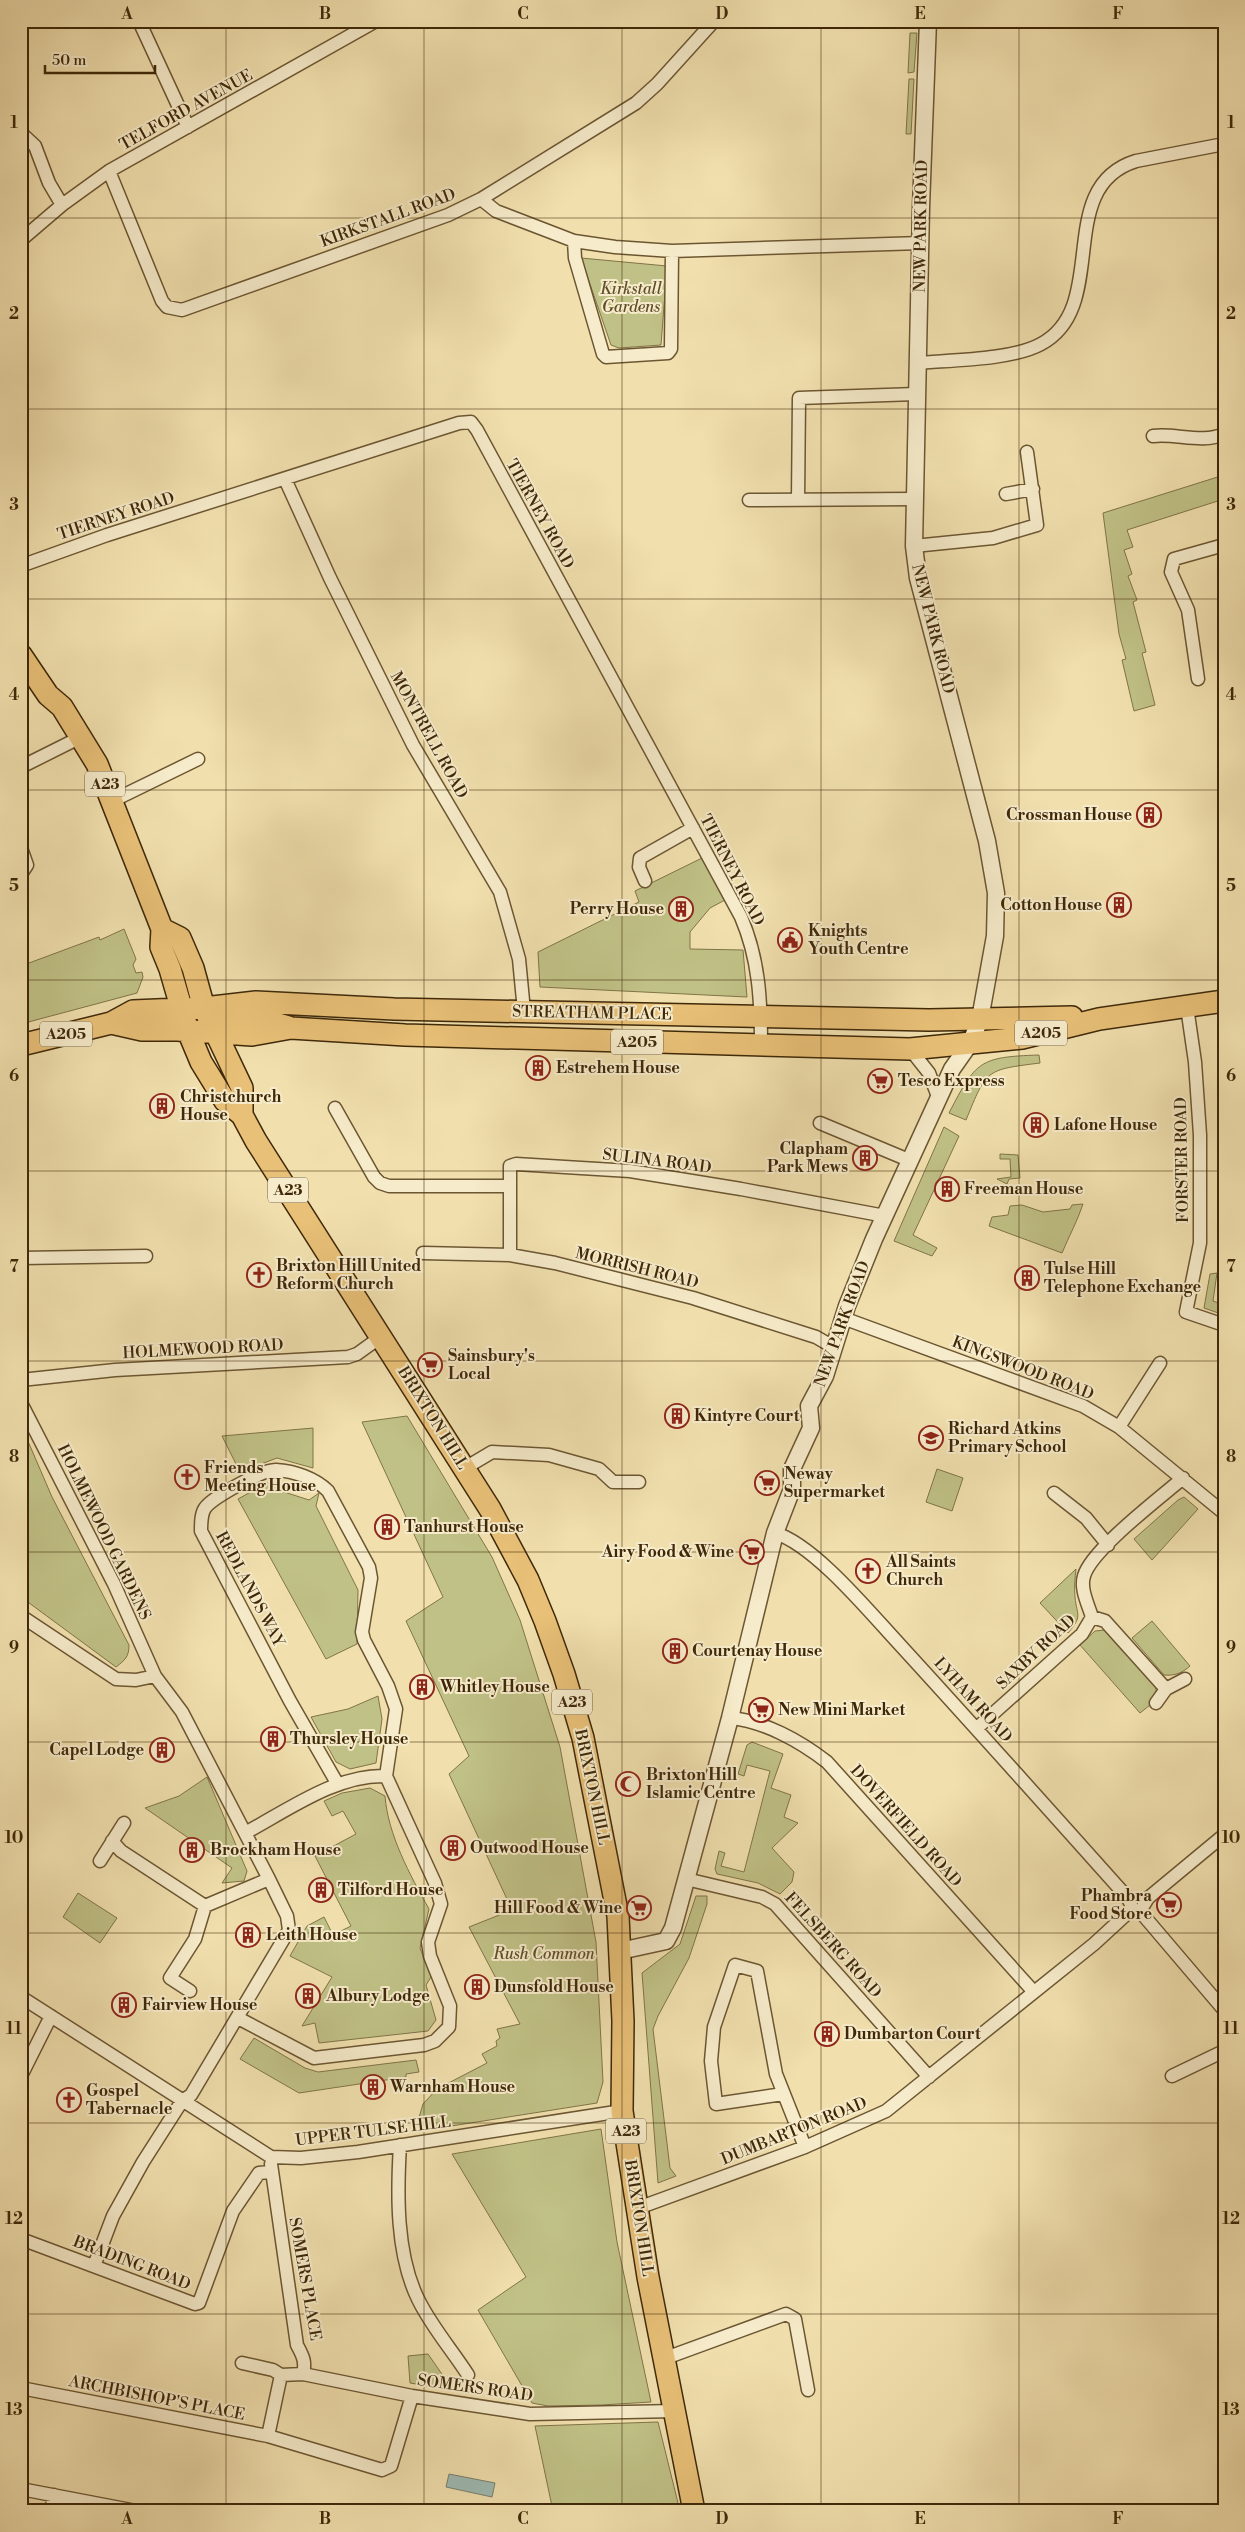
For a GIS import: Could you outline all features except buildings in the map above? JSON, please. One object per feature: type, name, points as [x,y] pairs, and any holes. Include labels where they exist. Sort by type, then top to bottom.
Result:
[{"type":"highway","name":"A23","points":[[21,655],[48,695],[62,706],[97,764],[162,929],[161,947],[170,969],[181,1009]]},
{"type":"highway","name":"A23","points":[[162,929],[180,938],[193,968],[204,1008]]},
{"type":"highway","name":"A205","points":[[976,1042],[1022,1038],[1099,1019],[1224,1001]]},
{"type":"highway","name":"STREATHAM PLACE","points":[[204,1008],[256,1002],[394,1009],[980,1019]]},
{"type":"highway","name":"A205","points":[[21,1045],[111,1023],[133,1011],[204,1008]]},
{"type":"highway","points":[[204,1008],[238,1019],[261,1019],[291,1028]]},
{"type":"highway","name":"BRIXTON HILL","points":[[204,1008],[242,1088],[242,1115]]},
{"type":"highway","name":"BRIXTON HILL","points":[[181,1009],[188,1031],[214,1086],[225,1101],[242,1115],[256,1141],[465,1468],[528,1580],[545,1621],[570,1694],[583,1738],[618,1916],[623,2021],[622,2111],[663,2359],[694,2511]]},
{"type":"highway","name":"A205","points":[[980,1019],[1070,1016],[1099,1019]]},
{"type":"highway","name":"A205","points":[[111,1023],[142,1030],[216,1032]]},
{"type":"highway","name":"STREATHAM PLACE","points":[[216,1032],[260,1034],[291,1028],[405,1035],[910,1049],[976,1042]]},
{"type":"street","points":[[139,21],[188,127]]},
{"type":"street","name":"TELFORD AVENUE","points":[[21,240],[62,205],[109,172],[376,21]]},
{"type":"street","name":"KIRKSTALL ROAD","points":[[109,172],[162,301],[167,307],[174,310],[192,307],[440,218],[481,199],[636,103],[657,84],[714,21]]},
{"type":"street","name":"NEW PARK ROAD","points":[[620,1951],[666,1941],[673,1928],[730,1718],[775,1533],[792,1489],[792,1468],[811,1428],[808,1406],[821,1386],[835,1348],[843,1318],[885,1216],[955,1064],[976,1042],[996,928],[995,884],[987,841],[918,578],[914,546],[916,394],[928,21]]},
{"type":"street","points":[[21,133],[35,146],[49,183],[62,205]]},
{"type":"street","points":[[917,363],[1017,352],[1039,345],[1051,338],[1062,328],[1070,315],[1075,300],[1091,206],[1103,181],[1118,169],[1136,161],[1224,144]]},
{"type":"street","points":[[481,199],[496,211],[574,241],[615,247],[672,251],[921,243]]},
{"type":"street","points":[[574,241],[575,258],[603,354],[606,357],[668,352],[671,349],[672,251]]},
{"type":"street","points":[[798,500],[799,398],[916,394]]},
{"type":"street","name":"TIERNEY ROAD","points":[[26,564],[107,535],[459,423],[470,422],[477,430],[736,908],[750,939],[756,968],[761,1016],[761,1045]]},
{"type":"street","points":[[1153,436],[1168,434],[1209,439],[1224,434]]},
{"type":"street","points":[[914,546],[993,538],[1034,528],[1038,520],[1027,452]]},
{"type":"street","name":"MONTRELL ROAD","points":[[285,479],[330,578],[413,744],[500,892],[518,959],[524,1011]]},
{"type":"street","points":[[1006,494],[1033,489]]},
{"type":"street","points":[[749,500],[914,499]]},
{"type":"street","points":[[1198,678],[1188,610],[1171,572],[1174,558],[1224,544]]},
{"type":"street","points":[[21,767],[80,737]]},
{"type":"street","points":[[112,801],[198,759]]},
{"type":"street","points":[[645,881],[639,867],[640,858],[693,828]]},
{"type":"street","points":[[21,848],[26,865],[21,874]]},
{"type":"street","name":"FORSTER ROAD","points":[[1187,1007],[1195,1062],[1200,1135],[1200,1243],[1186,1312],[1224,1325]]},
{"type":"street","points":[[910,1049],[929,1073],[939,1099]]},
{"type":"street","points":[[335,1108],[374,1177],[380,1183],[389,1186],[509,1186]]},
{"type":"street","points":[[820,1123],[911,1161]]},
{"type":"street","name":"SULINA ROAD","points":[[510,1255],[510,1166],[516,1164],[630,1171],[741,1189],[885,1216]]},
{"type":"street","name":"MORRISH ROAD","points":[[423,1253],[510,1255],[555,1263],[693,1298],[816,1337],[835,1348]]},
{"type":"street","points":[[21,1258],[146,1256]]},
{"type":"street","name":"KINGSWOOD ROAD","points":[[843,1318],[1083,1406],[1119,1427],[1224,1513]]},
{"type":"street","name":"HOLMEWOOD ROAD","points":[[21,1380],[115,1370],[348,1357],[357,1354],[382,1336]]},
{"type":"street","points":[[1119,1427],[1160,1363]]},
{"type":"street","name":"HOLMEWOOD GARDENS","points":[[21,1403],[114,1584],[155,1676],[182,1712],[269,1879],[287,1916],[289,1930],[238,2018],[190,2095],[182,2101],[143,2162],[113,2216],[94,2266]]},
{"type":"street","points":[[465,1468],[492,1452],[548,1455],[600,1469],[613,1482],[639,1482]]},
{"type":"street","name":"REDLANDS WAY","points":[[337,1783],[290,1701],[201,1531],[204,1509],[213,1500],[262,1473],[274,1469],[318,1481],[328,1491],[369,1567],[371,1578],[362,1632],[364,1640],[388,1686],[396,1709],[386,1776]]},
{"type":"street","name":"SAXBY ROAD","points":[[977,1728],[1082,1634],[1092,1617],[1083,1587],[1084,1575],[1093,1561],[1108,1545],[1183,1478]]},
{"type":"street","points":[[1054,1493],[1086,1518],[1108,1545]]},
{"type":"street","name":"LYHAM ROAD","points":[[775,1533],[798,1543],[810,1552],[977,1728],[1137,1907],[1224,2010]]},
{"type":"street","points":[[21,1616],[116,1679],[136,1680],[155,1676]]},
{"type":"street","name":"SAXBY ROAD","points":[[1092,1617],[1105,1621],[1166,1689]]},
{"type":"street","points":[[1156,1703],[1166,1689],[1185,1679]]},
{"type":"street","name":"DOVERFIELD ROAD","points":[[730,1718],[746,1720],[796,1740],[827,1762],[1033,1991]]},
{"type":"street","points":[[238,2018],[314,2058],[424,2045],[434,2041],[449,2027],[450,2006],[430,1956],[428,1942],[442,1904],[435,1883],[386,1776],[371,1775],[337,1783],[245,1833]]},
{"type":"street","points":[[100,1861],[124,1823]]},
{"type":"street","name":"DUMBARTON ROAD","points":[[638,2208],[805,2147],[886,2111],[1224,1835]]},
{"type":"street","points":[[112,1841],[121,1851],[205,1906]]},
{"type":"street","points":[[205,1906],[269,1879]]},
{"type":"street","name":"FELSBERG ROAD","points":[[686,1879],[762,1897],[775,1904],[929,2077]]},
{"type":"street","points":[[190,1991],[170,1978],[195,1939],[205,1906]]},
{"type":"street","points":[[783,2094],[716,2104],[711,2061],[714,2027],[735,1965],[757,1971],[776,2074],[805,2147]]},
{"type":"street","name":"UPPER TULSE HILL","points":[[21,1996],[182,2101],[271,2156],[301,2158],[400,2146],[622,2111]]},
{"type":"street","points":[[21,2076],[51,2016]]},
{"type":"street","points":[[1172,2076],[1224,2051]]},
{"type":"street","points":[[400,2146],[397,2193],[406,2272],[418,2300],[468,2375]]},
{"type":"street","name":"SOMERS PLACE","points":[[271,2156],[270,2172],[297,2345],[304,2357],[303,2374]]},
{"type":"street","name":"BRADING ROAD","points":[[21,2239],[195,2304],[198,2303],[217,2248],[233,2211],[259,2173],[270,2172]]},
{"type":"street","points":[[663,2359],[786,2314],[795,2319],[808,2390]]},
{"type":"street","points":[[242,2363],[273,2370],[280,2375],[303,2374]]},
{"type":"street","name":"SOMERS ROAD","points":[[303,2374],[412,2396],[530,2414],[675,2411]]},
{"type":"street","points":[[268,2436],[280,2375]]},
{"type":"street","name":"ARCHBISHOP'S PLACE","points":[[21,2388],[268,2436],[382,2470],[391,2466],[412,2396]]},
{"type":"street","points":[[21,2489],[136,2511]]},
{"type":"street","points":[[51,2511],[54,2495]]},
{"type":"green space","points":[[910,33],[917,33],[914,72],[908,73]]},
{"type":"green space","points":[[909,79],[914,79],[911,134],[906,134]]},
{"type":"green space","name":"Kirkstall Gardens","points":[[581,258],[667,266],[661,345],[619,348],[611,345]]},
{"type":"green space","points":[[1224,475],[1224,499],[1127,530],[1133,547],[1124,550],[1132,574],[1128,576],[1137,600],[1133,602],[1146,652],[1142,653],[1155,705],[1134,711],[1122,660],[1126,659],[1119,634],[1103,513]]},
{"type":"green space","points":[[702,858],[725,900],[710,908],[690,932],[690,949],[743,950],[747,997],[540,987],[538,952],[639,902],[635,891]]},
{"type":"green space","points":[[124,929],[136,959],[133,965],[136,973],[142,972],[143,977],[137,993],[21,1024],[21,966],[99,937],[100,940]]},
{"type":"green space","points":[[1039,1055],[1040,1063],[1008,1068],[990,1075],[984,1081],[966,1120],[949,1113],[966,1082],[982,1065],[1003,1058]]},
{"type":"green space","points":[[944,1127],[959,1136],[913,1235],[937,1248],[932,1256],[894,1241]]},
{"type":"green space","points":[[1000,1154],[1018,1155],[1020,1178],[1009,1179],[1007,1184],[997,1179],[1011,1177],[1010,1159],[1000,1159]]},
{"type":"green space","points":[[1083,1204],[1062,1253],[989,1226],[992,1217],[1008,1215],[1010,1206],[1022,1205],[1043,1212],[1070,1209],[1072,1205]]},
{"type":"green space","points":[[1217,1273],[1213,1301],[1224,1305],[1224,1315],[1204,1308],[1210,1274]]},
{"type":"green space","name":"Rush Common","points":[[407,1416],[492,1557],[520,1620],[560,1747],[596,1942],[603,2082],[597,2103],[426,2130],[418,2121],[423,2104],[437,2089],[487,2063],[482,2054],[497,2046],[496,2041],[500,2038],[497,2029],[520,2024],[469,1927],[512,1910],[449,1774],[469,1756],[406,1621],[443,1597],[362,1422]]},
{"type":"green space","points":[[21,1425],[52,1497],[129,1645],[126,1658],[116,1667],[21,1597]]},
{"type":"green space","points":[[313,1428],[313,1468],[277,1458],[240,1472],[222,1436]]},
{"type":"green space","points":[[937,1469],[963,1478],[952,1511],[926,1502]]},
{"type":"green space","points":[[267,1483],[278,1483],[281,1491],[309,1500],[319,1493],[316,1506],[358,1590],[357,1644],[326,1659],[238,1499]]},
{"type":"green space","points":[[1184,1497],[1198,1509],[1152,1560],[1134,1539],[1178,1500]]},
{"type":"green space","points":[[1076,1569],[1075,1593],[1078,1616],[1076,1623],[1068,1633],[1040,1603]]},
{"type":"green space","points":[[1152,1621],[1190,1666],[1178,1674],[1164,1675],[1132,1638]]},
{"type":"green space","points":[[1105,1630],[1155,1685],[1157,1694],[1150,1705],[1140,1713],[1080,1645],[1095,1631]]},
{"type":"green space","points":[[378,1696],[382,1719],[376,1763],[350,1769],[336,1762],[311,1717],[348,1709]]},
{"type":"green space","points":[[752,1742],[783,1754],[771,1788],[791,1795],[784,1817],[798,1823],[772,1848],[794,1872],[792,1882],[780,1894],[758,1883],[717,1874],[715,1869],[719,1851],[725,1853],[721,1866],[744,1872],[770,1771],[747,1765],[744,1776],[738,1774],[747,1745]]},
{"type":"green space","points":[[207,1777],[247,1871],[244,1881],[222,1883],[232,1868],[145,1808],[179,1796]]},
{"type":"green space","points":[[370,1788],[385,1796],[390,1825],[395,1840],[429,1909],[420,1948],[431,1977],[426,1985],[436,2020],[428,2031],[319,2043],[315,2023],[302,2026],[332,1977],[290,1956],[307,1926],[324,1917],[333,1935],[351,1926],[315,1856],[356,1834],[343,1811],[332,1816],[324,1801],[342,1793]]},
{"type":"green space","points":[[78,1893],[117,1918],[100,1943],[63,1917]]},
{"type":"green space","points":[[696,1896],[707,1896],[707,1904],[689,1958],[653,2029],[670,2168],[676,2176],[658,2183],[642,1973],[680,1944]]},
{"type":"green space","points":[[254,2038],[305,2068],[318,2072],[416,2060],[419,2072],[406,2074],[406,2077],[299,2093],[240,2059]]},
{"type":"green space","points":[[601,2129],[617,2242],[651,2402],[548,2406],[532,2403],[478,2310],[526,2277],[452,2154]]},
{"type":"green space","points":[[428,2354],[453,2390],[410,2383],[408,2356]]},
{"type":"green space","points":[[658,2422],[680,2511],[553,2511],[535,2426]]},
{"type":"water","points":[[449,2474],[495,2483],[492,2497],[446,2487]]},
{"type":"place","name":"Crossman House","points":[[1149,815]]},
{"type":"place","name":"Cotton House","points":[[1119,905]]},
{"type":"place","name":"Perry House","points":[[681,909]]},
{"type":"place","name":"Knights Youth Centre","points":[[790,940]]},
{"type":"place","name":"Estrehem House","points":[[538,1068]]},
{"type":"place","name":"Tesco Express","points":[[880,1081]]},
{"type":"place","name":"Christchurch House","points":[[162,1106]]},
{"type":"place","name":"Lafone House","points":[[1036,1125]]},
{"type":"place","name":"Clapham Park Mews","points":[[865,1158]]},
{"type":"place","name":"Freeman House","points":[[947,1189]]},
{"type":"place","name":"Brixton Hill United Reform Church","points":[[259,1275]]},
{"type":"place","name":"Tulse Hill Telephone Exchange","points":[[1027,1278]]},
{"type":"place","name":"Sainsbury's Local","points":[[430,1365]]},
{"type":"place","name":"Kintyre Court","points":[[677,1416]]},
{"type":"place","name":"Richard Atkins Primary School","points":[[931,1438]]},
{"type":"place","name":"Friends Meeting House","points":[[187,1477]]},
{"type":"place","name":"Neway Supermarket","points":[[767,1483]]},
{"type":"place","name":"Tanhurst House","points":[[387,1527]]},
{"type":"place","name":"Airy Food & Wine","points":[[752,1552]]},
{"type":"place","name":"All Saints Church","points":[[868,1571]]},
{"type":"place","name":"Courtenay House","points":[[675,1651]]},
{"type":"place","name":"Whitley House","points":[[422,1687]]},
{"type":"place","name":"New Mini Market","points":[[761,1710]]},
{"type":"place","name":"Thursley House","points":[[273,1739]]},
{"type":"place","name":"Capel Lodge","points":[[162,1750]]},
{"type":"place","name":"Brixton Hill Islamic Centre","points":[[628,1784]]},
{"type":"place","name":"Outwood House","points":[[453,1848]]},
{"type":"place","name":"Brockham House","points":[[192,1850]]},
{"type":"place","name":"Tilford House","points":[[321,1890]]},
{"type":"place","name":"Phambra Food Store","points":[[1169,1905]]},
{"type":"place","name":"Hill Food & Wine","points":[[639,1908]]},
{"type":"place","name":"Leith House","points":[[248,1935]]},
{"type":"place","name":"Dunsfold House","points":[[477,1987]]},
{"type":"place","name":"Albury Lodge","points":[[308,1996]]},
{"type":"place","name":"Fairview House","points":[[124,2005]]},
{"type":"place","name":"Dumbarton Court","points":[[827,2034]]},
{"type":"place","name":"Warnham House","points":[[373,2087]]},
{"type":"place","name":"Gospel Tabernacle","points":[[69,2100]]}]
